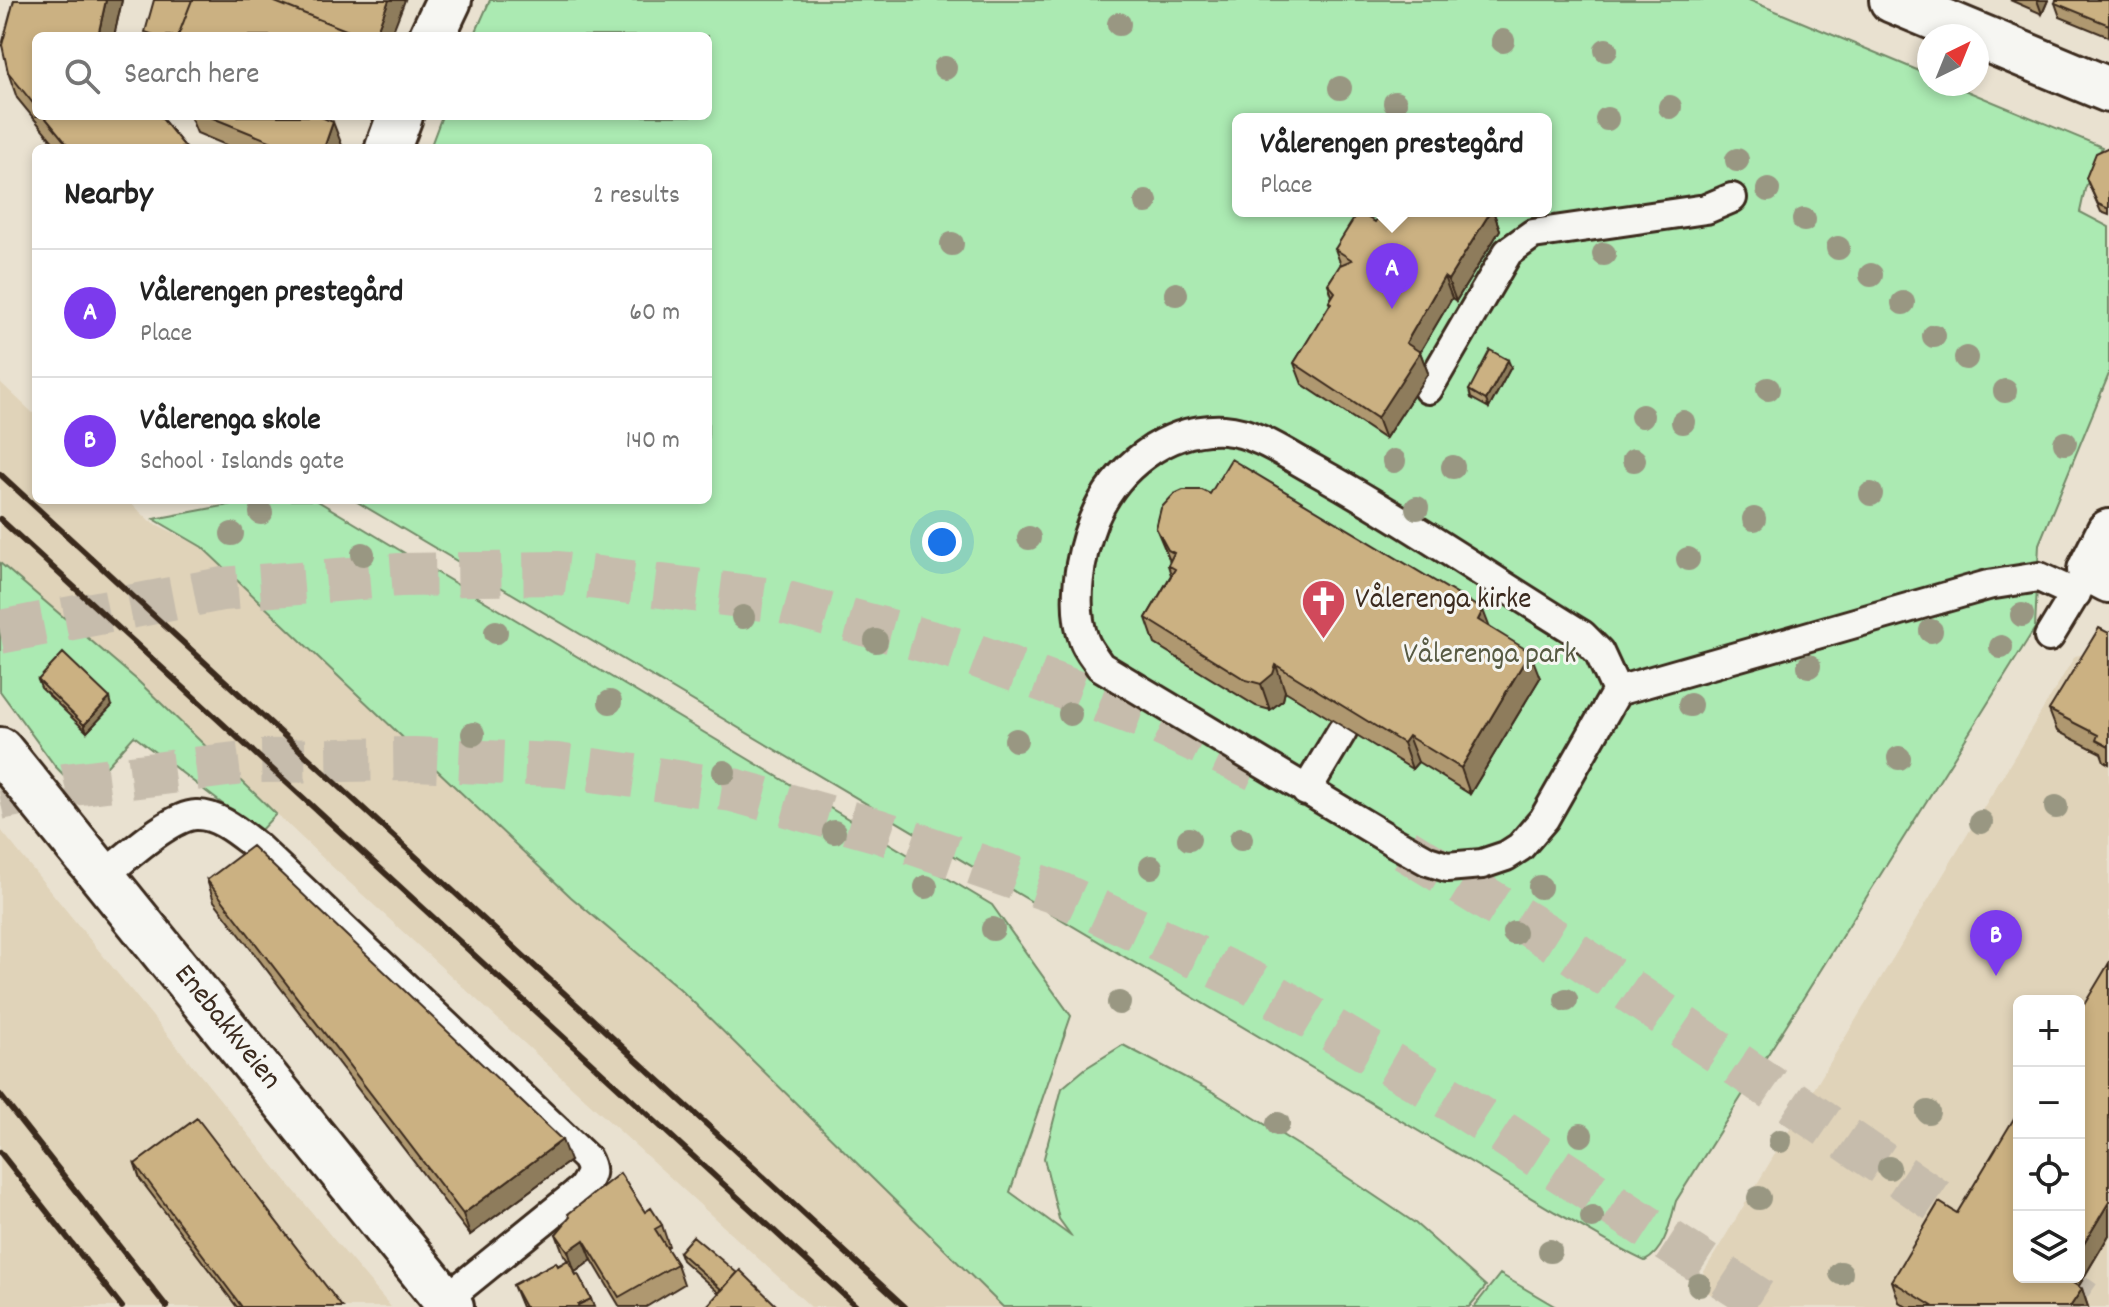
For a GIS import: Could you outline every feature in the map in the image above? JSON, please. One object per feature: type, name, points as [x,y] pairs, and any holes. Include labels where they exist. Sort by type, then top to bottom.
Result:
[{"type":"street","points":[[434,32],[449,0]]},
{"type":"street","points":[[1892,0],[2109,90]]},
{"type":"street","points":[[390,144],[398,120]]},
{"type":"street","name":"Enebakkveien","points":[[0,750],[448,1303]]},
{"type":"lane","points":[[1428,389],[1508,252],[1533,234],[1706,209],[1732,198]]},
{"type":"lane","points":[[1617,691],[1599,652],[1582,635],[1364,497],[1252,437],[1227,430],[1196,431],[1178,436],[1140,458],[1124,472],[1096,515],[1080,570],[1084,642],[1100,666],[1392,841],[1428,861],[1447,867],[1482,864],[1506,856],[1520,847],[1544,819],[1617,691],[1988,585],[2096,569]]},
{"type":"lane","points":[[2049,637],[2096,569]]},
{"type":"lane","points":[[1306,791],[1342,731]]},
{"type":"lane","points":[[103,876],[174,822],[197,815],[218,820],[256,846],[586,1158],[592,1167],[592,1175],[582,1189],[448,1303]]},
{"type":"shaded area","points":[[0,382],[32,412],[32,504],[131,504],[150,521],[202,547],[570,897],[680,989],[1003,1307],[811,1307],[326,861],[137,680],[0,563]]},
{"type":"shaded area","points":[[2109,648],[2109,1307],[1731,1307],[1696,1285],[2075,656]]},
{"type":"shaded area","points":[[0,829],[336,1242],[391,1307],[0,1307]]},
{"type":"green space","name":"Vålerenga park","points":[[490,0],[1749,0],[1917,70],[1917,96],[1979,96],[2102,147],[2085,189],[2080,212],[2109,227],[2109,374],[2039,544],[2035,628],[1676,1201],[1666,1235],[1652,1256],[1645,1261],[1555,1212],[361,504],[712,504],[712,144],[432,144],[440,120],[712,120],[712,32],[476,32]]},
{"type":"green space","points":[[234,504],[323,504],[992,905],[1071,1016],[1010,1192],[1072,1237],[1059,1219],[1044,1158],[1062,1088],[1086,1068],[1123,1045],[1213,1092],[1311,1153],[1415,1223],[1486,1286],[1469,1307],[1003,1307],[680,989],[571,897],[202,547],[154,519]]},
{"type":"green space","points":[[0,563],[137,680],[276,814],[259,832],[134,736],[82,794],[55,766],[0,691]]},
{"type":"green space","points":[[1500,1274],[1556,1307],[1474,1307]]},
{"type":"building","points":[[14,0],[106,0],[99,32],[32,32],[32,102],[8,72],[2,45]]},
{"type":"building","points":[[154,0],[192,0],[180,32],[145,32]]},
{"type":"building","points":[[192,0],[270,0],[351,32],[180,32]]},
{"type":"building","points":[[270,0],[389,0],[377,32],[351,32]]},
{"type":"building","points":[[2056,0],[2109,0],[2109,25],[2055,3]]},
{"type":"building","points":[[47,120],[163,120],[183,144],[67,144]]},
{"type":"building","points":[[218,120],[333,122],[325,144],[277,144]]},
{"type":"building","points":[[2109,147],[2109,209],[2098,204],[2086,178],[2096,153]]},
{"type":"building","points":[[1355,217],[1366,217],[1375,222],[1378,217],[1487,217],[1448,280],[1444,277],[1406,343],[1420,352],[1377,418],[1294,363],[1331,303],[1335,292],[1328,284],[1340,265],[1352,260],[1335,249]]},
{"type":"building","points":[[1490,350],[1508,360],[1486,400],[1469,390]]},
{"type":"building","name":"Vålerenga kirke","points":[[1231,459],[1483,610],[1478,620],[1530,652],[1461,768],[1408,736],[1403,743],[1276,665],[1273,674],[1261,684],[1246,680],[1146,618],[1175,569],[1168,565],[1174,553],[1168,550],[1156,528],[1161,508],[1174,494],[1183,490],[1202,490],[1210,494]]},
{"type":"building","points":[[2099,628],[2109,633],[2109,747],[2096,740],[2098,735],[2049,710]]},
{"type":"building","points":[[63,653],[110,698],[84,725],[38,680]]},
{"type":"building","points":[[252,846],[562,1140],[463,1214],[207,880]]},
{"type":"building","points":[[2109,963],[2109,1202],[2085,1242],[2085,1067],[2085,1003]]},
{"type":"building","points":[[197,1118],[342,1307],[242,1307],[135,1164]]},
{"type":"building","points":[[2013,1120],[2013,1283],[2073,1283],[2082,1289],[2070,1307],[1934,1307],[1892,1281],[1939,1202],[1957,1213]]},
{"type":"building","points":[[620,1173],[645,1212],[651,1208],[662,1225],[655,1229],[677,1264],[619,1297],[584,1240],[568,1251],[556,1234],[570,1217],[568,1214]]},
{"type":"building","points":[[693,1236],[737,1273],[722,1290],[679,1252]]},
{"type":"building","points":[[568,1260],[591,1299],[579,1307],[525,1307],[513,1285],[556,1262],[558,1266]]},
{"type":"building","points":[[740,1270],[778,1307],[706,1307]]},
{"type":"tunnel","points":[[0,632],[222,589],[400,575],[558,573],[780,601],[966,652],[1154,721],[1256,769]]},
{"type":"tunnel","points":[[0,798],[65,785],[260,761],[414,759],[557,765],[733,790],[879,831],[1058,893],[1252,983],[1455,1102],[1770,1307]]},
{"type":"tunnel","points":[[1405,849],[1565,947],[2013,1253]]},
{"type":"tunnel","points":[[2057,1283],[2091,1307]]},
{"type":"railway","points":[[0,474],[32,503]]},
{"type":"railway","points":[[33,504],[905,1307]]},
{"type":"railway","points":[[0,519],[857,1307]]},
{"type":"railway","points":[[0,1095],[167,1307]]},
{"type":"railway","points":[[0,1152],[122,1307]]},
{"type":"place","name":"Vålerengen prestegård","points":[[1392,309]]},
{"type":"place","name":"Vålerenga kirke","points":[[1324,640]]},
{"type":"place","name":"Vålerenga skole","points":[[1996,976]]}]
